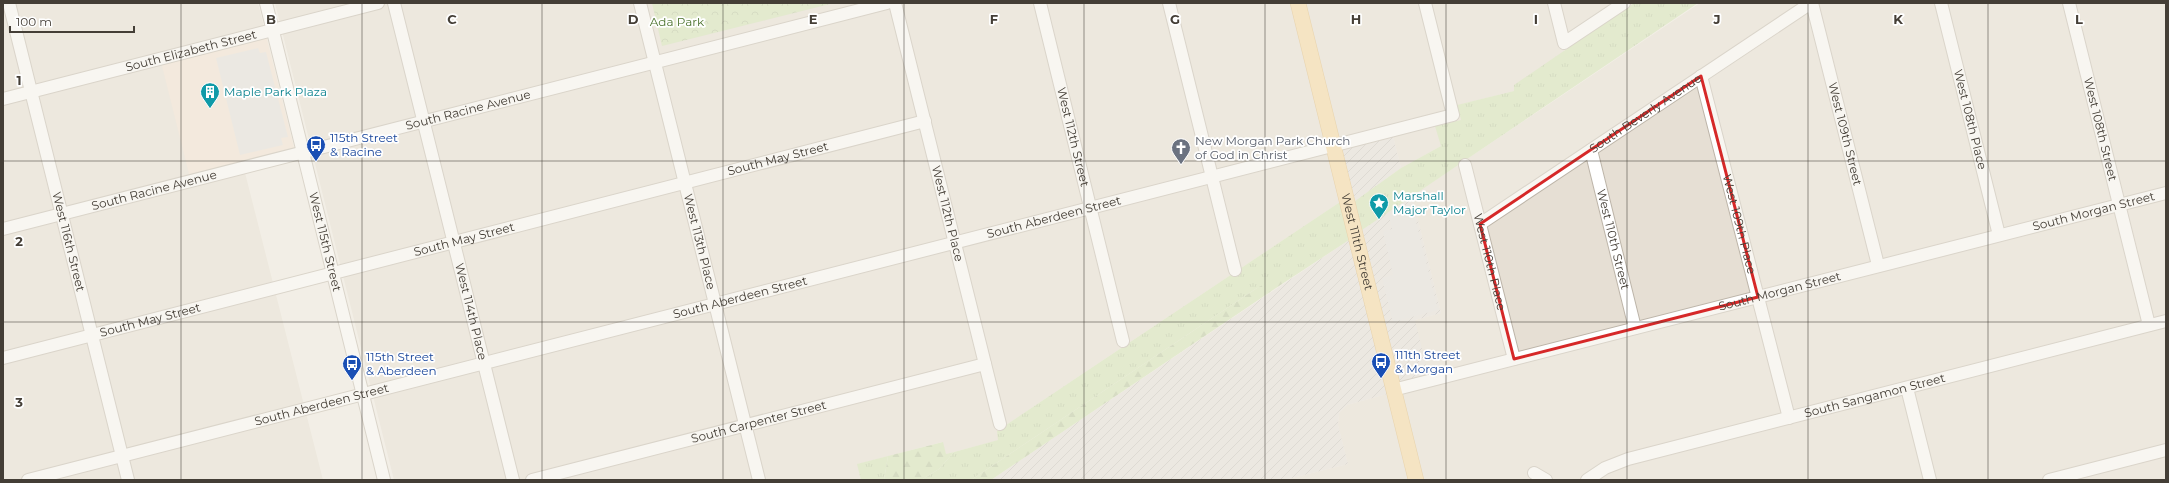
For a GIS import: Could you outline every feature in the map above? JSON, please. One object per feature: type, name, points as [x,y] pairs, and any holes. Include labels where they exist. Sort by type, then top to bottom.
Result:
[{"type":"main road","name":"West 111th Street","points":[[1298,3],[1416,480]]},
{"type":"street","name":"West 116th Street","points":[[9,3],[128,480]]},
{"type":"street","name":"West 115th Street","points":[[266,3],[384,480]]},
{"type":"street","name":"South Elizabeth Street","points":[[3,99],[378,3]]},
{"type":"street","name":"West 114th Place","points":[[394,3],[513,480]]},
{"type":"street","name":"West 113th Place","points":[[640,3],[759,480]]},
{"type":"street","name":"South Racine Avenue","points":[[3,229],[887,3]]},
{"type":"street","name":"West 112th Place","points":[[896,3],[1000,424]]},
{"type":"street","name":"West 112th Street","points":[[1040,3],[1123,341]]},
{"type":"street","points":[[1169,3],[1235,270]]},
{"type":"street","name":"South Aberdeen Street","points":[[28,480],[1453,115],[1425,3]]},
{"type":"street","points":[[1554,3],[1564,43],[1624,3]]},
{"type":"street","name":"South Beverly Avenue","points":[[1480,224],[1811,3]]},
{"type":"street","name":"West 109th Street","points":[[1811,3],[1878,265]]},
{"type":"street","name":"West 108th Place","points":[[1940,3],[1999,236]]},
{"type":"street","name":"West 108th Street","points":[[2069,3],[2149,325]]},
{"type":"street","name":"West 109th Place","points":[[1701,76],[1789,418]]},
{"type":"street","name":"South May Street","points":[[3,358],[925,121]]},
{"type":"street","name":"West 110th Street","points":[[1591,150],[1635,328]]},
{"type":"street","name":"West 110th Place","points":[[1465,165],[1514,360]]},
{"type":"street","name":"South Morgan Street","points":[[1393,390],[1878,265],[1999,236],[2166,193]]},
{"type":"street","name":"South Sangamon Street","points":[[1587,480],[1605,468],[1628,459],[2166,321]]},
{"type":"street","name":"South Carpenter Street","points":[[532,480],[985,364]]},
{"type":"street","points":[[1907,388],[1930,480]]},
{"type":"street","points":[[2049,480],[2166,450]]},
{"type":"street","points":[[1534,473],[1546,480]]},
{"type":"highlighted area","points":[[1701,76],[1758,297],[1514,359],[1480,224]]},
{"type":"shaded area","points":[[3,3],[258,3],[266,35],[243,165],[323,480],[3,480]]},
{"type":"shaded area","points":[[275,3],[1290,3],[1340,202],[997,431],[999,440],[946,454],[942,442],[858,464],[861,480],[394,480]]},
{"type":"shaded area","points":[[1306,3],[1634,3],[1566,48],[1563,53],[1514,91],[1458,105],[1461,120],[1441,146],[1401,168],[1392,132],[1341,145]]},
{"type":"shaded area","points":[[1700,3],[2166,3],[2166,480],[1424,480],[1400,386],[1415,320],[1441,313],[1412,196]]},
{"type":"shaded area","name":"Maple Park Plaza","points":[[266,35],[295,151],[190,178],[161,62]]},
{"type":"shaded area","points":[[258,48],[260,53],[266,52],[288,137],[281,138],[283,145],[240,155],[216,58]]},
{"type":"shaded area","points":[[1392,132],[1401,168],[1355,201],[1341,145]]},
{"type":"shaded area","points":[[1412,196],[1441,313],[1415,320],[1429,378],[1400,386],[1362,230]]},
{"type":"shaded area","points":[[1411,202],[1438,310],[1393,322],[1382,278],[1393,275],[1383,231],[1392,229],[1389,216]]},
{"type":"shaded area","points":[[1349,240],[1387,394],[1347,405],[1339,413],[1338,425],[1348,464],[1284,480],[991,480]]},
{"type":"shaded area","points":[[1387,394],[1408,480],[1284,480],[1348,464],[1338,425],[1339,413],[1347,405]]},
{"type":"green space","name":"Ada Park","points":[[652,3],[834,3],[662,46]]},
{"type":"green space","points":[[1634,3],[1698,3],[1362,230],[1355,201],[1401,168],[1441,146],[1435,126],[1461,120],[1457,105],[1514,91],[1514,85]]},
{"type":"green space","points":[[1340,202],[1349,240],[1282,284],[1282,282],[1257,288],[971,480],[921,480],[939,469],[954,452],[998,440],[997,431]]},
{"type":"green space","points":[[1276,278],[1281,279],[1282,284],[991,480],[971,480],[1257,288]]},
{"type":"green space","points":[[943,442],[946,454],[954,452],[939,469],[921,480],[884,480],[888,456]]},
{"type":"green space","points":[[888,456],[884,480],[861,480],[857,464]]},
{"type":"place","name":"Maple Park Plaza","points":[[210,109]]},
{"type":"place","name":"115th Street & Racine","points":[[316,162]]},
{"type":"place","name":"New Morgan Park Church of God in Christ","points":[[1181,165]]},
{"type":"place","name":"Marshall Major Taylor","points":[[1379,220]]},
{"type":"place","name":"111th Street & Morgan","points":[[1381,379]]},
{"type":"place","name":"115th Street & Aberdeen","points":[[352,381]]}]
